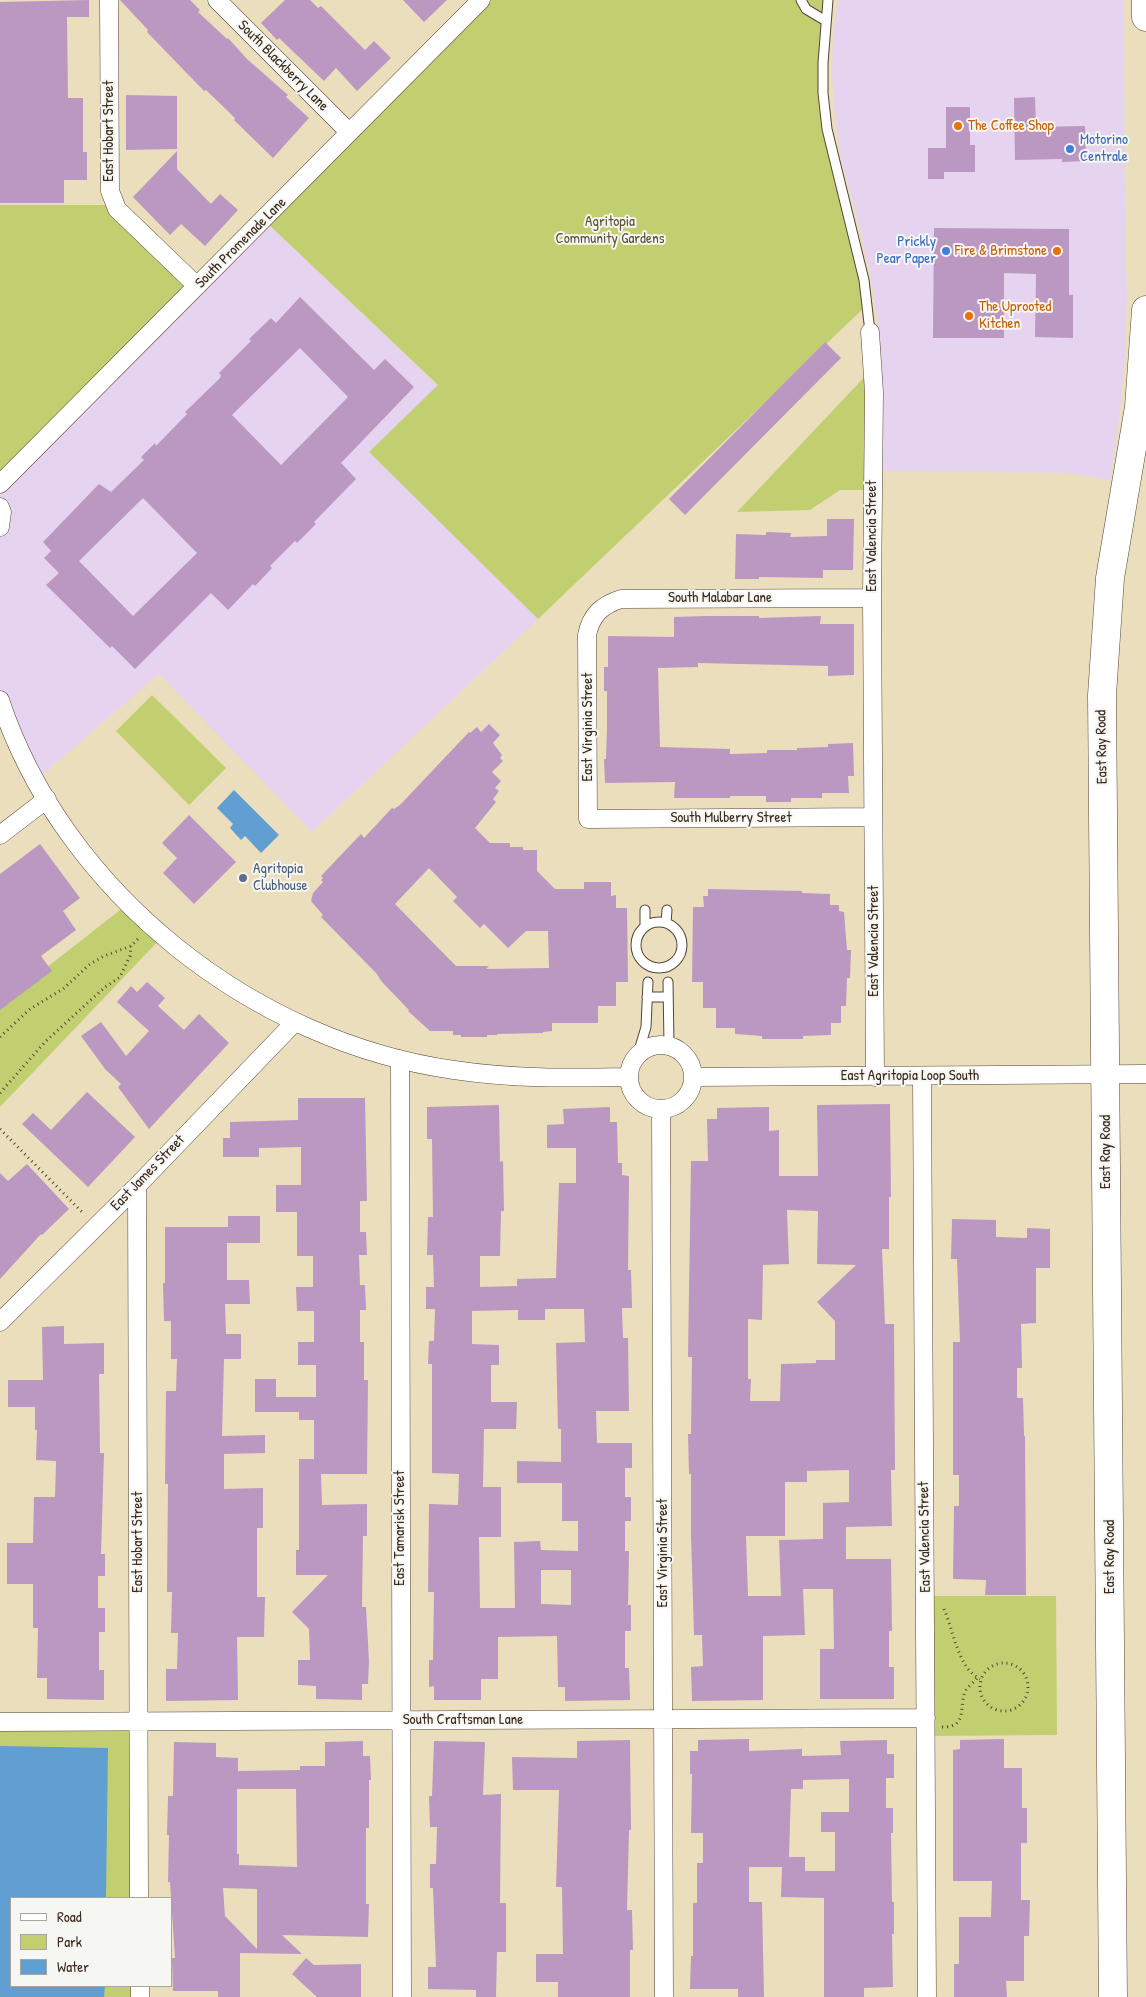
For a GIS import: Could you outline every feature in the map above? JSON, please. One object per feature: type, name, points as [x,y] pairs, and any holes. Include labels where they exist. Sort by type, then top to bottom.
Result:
[{"type":"main road","points":[[1146,0],[1146,16]]},
{"type":"main road","name":"East Ray Road","points":[[1113,1997],[1115,1075],[1102,695],[1110,578],[1139,407],[1146,310]]},
{"type":"street","name":"East Hobart Street","points":[[109,0],[110,191],[117,209],[198,286]]},
{"type":"street","name":"South Blackberry Lane","points":[[218,0],[350,132]]},
{"type":"street","name":"South Promenade Lane","points":[[0,484],[480,0]]},
{"type":"street","name":"East Valencia Street","points":[[870,332],[874,392],[872,598],[875,1077]]},
{"type":"street","points":[[0,507],[2,512],[0,527]]},
{"type":"street","name":"South Malabar Lane","points":[[587,635],[590,621],[609,603],[621,599],[872,598]]},
{"type":"street","name":"East Virginia Street","points":[[587,635],[588,819]]},
{"type":"street","points":[[0,700],[7,721],[25,759],[47,799],[73,838],[105,880],[178,949],[207,971],[258,1004],[294,1023],[363,1048],[400,1059],[454,1070],[532,1078],[629,1077]]},
{"type":"street","points":[[0,836],[47,799]]},
{"type":"street","name":"South Mulberry Street","points":[[588,819],[873,817]]},
{"type":"street","name":"East James Street","points":[[0,1322],[137,1186],[294,1023]]},
{"type":"street","points":[[653,1045],[670,1045],[687,1057],[692,1066],[694,1077],[692,1087],[688,1096],[671,1108],[662,1110],[651,1108],[639,1100],[630,1087],[629,1077],[633,1061],[638,1054],[653,1045]]},
{"type":"street","name":"East Tamarisk Street","points":[[400,1059],[402,1997]]},
{"type":"street","name":"East Agritopia Loop South","points":[[694,1077],[1146,1074]]},
{"type":"street","name":"East Valencia Street","points":[[922,1076],[927,1997]]},
{"type":"street","name":"East Virginia Street","points":[[662,1110],[664,1997]]},
{"type":"street","name":"East Hobart Street","points":[[137,1186],[139,1897]]},
{"type":"street","name":"South Craftsman Lane","points":[[0,1722],[663,1719],[926,1722]]},
{"type":"lane","points":[[801,0],[806,8],[826,21]]},
{"type":"lane","name":"East Valencia Street","points":[[828,0],[823,93],[827,129],[864,280],[870,332]]},
{"type":"lane","points":[[644,910],[645,927]]},
{"type":"lane","points":[[666,923],[667,910]]},
{"type":"lane","points":[[659,922],[666,923],[678,933],[681,947],[675,961],[668,966],[662,968],[649,965],[641,960],[636,946],[640,932],[645,927],[659,922]]},
{"type":"lane","points":[[638,1054],[646,1027],[649,965]]},
{"type":"lane","points":[[668,966],[670,1045]]},
{"type":"lane","points":[[647,997],[668,997]]},
{"type":"path","points":[[0,1037],[30,1009],[63,989],[90,964],[104,956],[131,946],[151,924]]},
{"type":"path","points":[[0,1093],[46,1041],[104,988],[120,977],[130,956],[131,946]]},
{"type":"path","points":[[0,1129],[96,1226]]},
{"type":"path","points":[[925,1600],[942,1606],[965,1665],[979,1679],[980,1695],[985,1704],[993,1710],[1002,1712],[1012,1711],[1020,1706],[1026,1698],[1028,1688],[1027,1679],[1023,1672],[1012,1664],[998,1663],[984,1671],[979,1679],[966,1690],[963,1713],[957,1723],[948,1727],[926,1722]]},
{"type":"shaded area","points":[[838,0],[1124,0],[1127,295],[1125,356],[1120,411],[1110,480],[1067,473],[883,471],[880,341],[872,284],[860,229],[841,159],[835,119],[832,76],[833,35]]},
{"type":"shaded area","points":[[264,220],[438,386],[369,452],[538,619],[312,832],[159,674],[36,780],[0,700],[0,484]]},
{"type":"green space","name":"Agritopia Community Gardens","points":[[481,0],[828,0],[823,93],[867,305],[538,619],[369,452],[438,385],[264,220]]},
{"type":"green space","points":[[0,205],[114,205],[197,286],[0,484]]},
{"type":"green space","points":[[873,368],[873,490],[840,490],[810,510],[737,512]]},
{"type":"green space","points":[[152,695],[226,768],[189,805],[116,731]]},
{"type":"green space","points":[[129,903],[164,935],[0,1107],[0,1004]]},
{"type":"green space","points":[[925,1596],[1056,1596],[1057,1735],[926,1736]]},
{"type":"green space","points":[[138,1721],[139,1897],[10,1897],[10,1987],[140,1987],[140,1997],[0,1997],[0,1722]]},
{"type":"water","points":[[234,790],[279,835],[261,853],[245,836],[241,840],[230,828],[233,824],[217,808]]},
{"type":"water","points":[[0,1746],[108,1748],[106,1897],[10,1897],[10,1987],[105,1987],[104,1997],[0,1997]]},
{"type":"building","points":[[89,0],[89,17],[67,17],[68,98],[83,98],[83,152],[87,152],[87,180],[64,180],[64,203],[0,203],[0,2]]},
{"type":"building","points":[[120,0],[190,0],[200,10],[198,12],[288,95],[286,97],[309,118],[273,158],[234,120],[235,118],[206,90],[204,91],[147,32],[148,30]]},
{"type":"building","points":[[285,0],[310,0],[318,8],[321,6],[365,50],[374,41],[391,58],[357,91],[336,68],[324,81],[279,38],[277,40],[261,23]]},
{"type":"building","points":[[403,0],[447,0],[424,22]]},
{"type":"building","points":[[126,95],[177,96],[177,149],[126,150]]},
{"type":"building","points":[[1035,97],[1036,127],[1085,126],[1086,161],[1062,162],[1062,159],[1015,160],[1014,98]]},
{"type":"building","name":"The Coffee Shop","points":[[946,107],[970,107],[970,145],[975,145],[975,172],[944,172],[944,179],[928,179],[928,148],[946,148]]},
{"type":"building","points":[[177,151],[177,169],[211,204],[220,194],[238,210],[205,246],[181,224],[170,235],[133,197]]},
{"type":"building","points":[[934,228],[1069,229],[1069,295],[1073,295],[1073,338],[1035,337],[1036,274],[1004,273],[1004,338],[933,338]]},
{"type":"building","points":[[300,297],[374,370],[385,359],[414,387],[341,463],[356,479],[314,522],[316,524],[297,543],[295,541],[270,566],[272,568],[255,586],[253,584],[228,610],[211,593],[135,669],[112,646],[110,648],[46,585],[59,573],[44,558],[51,551],[43,542],[99,484],[111,492],[144,460],[141,457],[155,443],[156,446],[187,414],[185,412],[220,378],[221,375],[219,373],[251,341],[249,339],[271,318],[276,323]],"holes":[[[300,348],[348,397],[281,465],[232,415]],[[143,498],[197,553],[133,616],[79,561]]]},
{"type":"building","points":[[825,342],[841,358],[685,515],[669,499]]},
{"type":"building","points":[[827,519],[854,519],[853,570],[823,570],[823,578],[759,577],[759,579],[735,579],[736,534],[766,535],[766,532],[791,533],[790,537],[827,536]]},
{"type":"building","points":[[759,616],[759,618],[821,616],[820,624],[854,624],[854,675],[828,676],[828,666],[698,663],[698,667],[658,668],[660,747],[730,749],[730,754],[767,753],[767,750],[797,750],[797,748],[828,747],[828,744],[853,743],[854,776],[848,776],[849,793],[822,793],[822,798],[791,798],[791,802],[766,802],[766,796],[674,798],[675,782],[605,783],[604,759],[606,759],[607,691],[604,691],[604,667],[608,667],[608,636],[674,637],[674,617]]},
{"type":"building","points":[[489,724],[500,735],[493,743],[502,755],[500,758],[503,761],[492,772],[501,781],[495,788],[499,791],[493,799],[496,802],[475,828],[490,843],[510,843],[510,847],[523,847],[523,850],[537,850],[537,871],[555,889],[584,889],[584,882],[611,882],[611,896],[616,895],[616,908],[627,908],[628,982],[616,982],[616,1006],[598,1006],[598,1023],[552,1023],[552,1031],[543,1033],[497,1034],[487,1035],[487,1037],[461,1037],[461,1035],[453,1035],[453,1031],[430,1031],[408,1011],[376,973],[321,917],[323,915],[311,901],[313,893],[323,882],[321,876],[361,834],[364,838],[392,808],[394,809],[400,805],[469,732],[477,727],[481,732]],"holes":[[[429,868],[457,897],[453,901],[480,928],[484,924],[508,948],[526,931],[548,931],[549,968],[486,969],[489,966],[456,966],[395,904]]]},
{"type":"building","points":[[189,815],[236,862],[194,904],[163,873],[177,858],[162,843]]},
{"type":"building","points":[[40,844],[80,898],[63,911],[76,930],[41,956],[52,971],[0,1010],[0,874]]},
{"type":"building","points":[[708,889],[802,891],[802,893],[830,894],[830,905],[839,905],[839,911],[844,912],[847,950],[851,950],[846,1006],[841,1006],[841,1023],[831,1023],[831,1035],[803,1036],[803,1039],[762,1039],[762,1036],[735,1034],[735,1028],[716,1028],[716,1008],[703,1008],[703,982],[692,982],[693,907],[704,907],[703,896],[708,896]]},
{"type":"building","points":[[147,982],[165,998],[158,1006],[184,1030],[199,1014],[229,1043],[149,1129],[118,1087],[121,1084],[105,1069],[81,1036],[101,1022],[126,1056],[149,1031],[117,1002],[131,986],[137,992]]},
{"type":"building","points":[[87,1092],[135,1137],[88,1187],[22,1124],[33,1113],[51,1130]]},
{"type":"building","points":[[298,1098],[365,1098],[367,1201],[360,1201],[360,1232],[366,1232],[367,1255],[359,1255],[360,1285],[365,1285],[366,1310],[360,1310],[360,1342],[364,1342],[364,1380],[368,1380],[367,1474],[321,1474],[322,1505],[367,1504],[367,1536],[363,1536],[362,1607],[366,1607],[369,1661],[368,1684],[362,1684],[362,1700],[316,1699],[316,1686],[298,1685],[298,1660],[310,1660],[309,1629],[292,1612],[328,1575],[296,1575],[296,1550],[299,1550],[299,1459],[314,1459],[314,1420],[299,1420],[299,1412],[255,1412],[255,1379],[276,1379],[276,1397],[316,1397],[316,1365],[298,1365],[298,1342],[314,1342],[314,1311],[297,1311],[296,1287],[313,1287],[313,1256],[297,1256],[297,1212],[276,1212],[276,1185],[301,1185],[301,1147],[259,1148],[259,1157],[223,1157],[223,1138],[230,1138],[230,1122],[298,1120]]},
{"type":"building","points":[[890,1104],[891,1197],[889,1197],[889,1249],[882,1249],[885,1324],[894,1324],[895,1470],[891,1470],[892,1526],[846,1527],[846,1559],[891,1559],[892,1631],[889,1631],[889,1667],[894,1667],[894,1699],[820,1699],[820,1649],[834,1649],[833,1589],[803,1589],[805,1635],[763,1636],[763,1700],[692,1701],[691,1667],[703,1666],[702,1635],[694,1635],[691,1474],[689,1474],[688,1434],[691,1434],[692,1357],[688,1357],[691,1161],[708,1161],[707,1119],[717,1119],[717,1108],[769,1107],[769,1131],[779,1130],[779,1176],[818,1176],[817,1105]],"holes":[[[787,1210],[818,1211],[817,1264],[856,1265],[817,1302],[835,1321],[835,1360],[816,1360],[816,1363],[781,1364],[780,1401],[750,1401],[751,1379],[748,1379],[748,1319],[762,1320],[763,1265],[789,1264]],[[849,1470],[849,1502],[823,1503],[823,1539],[779,1540],[781,1596],[748,1596],[746,1536],[785,1536],[785,1482],[807,1482],[807,1471]]]},
{"type":"building","points":[[499,1105],[500,1162],[503,1161],[504,1211],[501,1211],[500,1256],[480,1256],[480,1287],[517,1286],[517,1279],[556,1278],[559,1183],[576,1183],[576,1148],[547,1148],[547,1125],[564,1124],[563,1109],[610,1107],[610,1122],[617,1122],[618,1163],[622,1163],[622,1175],[629,1176],[628,1270],[631,1270],[632,1308],[622,1308],[623,1338],[628,1338],[629,1411],[596,1411],[597,1443],[632,1443],[632,1468],[625,1468],[625,1497],[631,1497],[631,1521],[625,1521],[625,1551],[629,1551],[628,1605],[631,1605],[631,1631],[625,1631],[625,1668],[629,1668],[630,1700],[565,1701],[565,1687],[558,1687],[557,1636],[498,1637],[498,1679],[481,1679],[481,1700],[434,1700],[434,1686],[429,1687],[429,1660],[433,1660],[434,1592],[428,1592],[429,1504],[458,1505],[459,1474],[432,1473],[432,1364],[428,1364],[429,1341],[434,1341],[435,1309],[426,1309],[426,1287],[434,1287],[433,1255],[427,1255],[428,1217],[433,1217],[432,1139],[427,1139],[427,1107]],"holes":[[[545,1309],[584,1309],[585,1342],[556,1343],[558,1429],[561,1429],[561,1462],[517,1461],[517,1483],[562,1483],[562,1521],[578,1521],[578,1551],[541,1550],[540,1541],[514,1542],[515,1608],[480,1608],[479,1537],[501,1537],[501,1487],[483,1487],[484,1429],[516,1429],[517,1402],[491,1402],[491,1365],[499,1365],[499,1345],[472,1344],[472,1311],[518,1310],[518,1320],[545,1320]],[[541,1570],[571,1570],[571,1605],[541,1604]]]},
{"type":"building","points":[[27,1164],[69,1209],[41,1234],[0,1279],[0,1173],[8,1181]]},
{"type":"building","points":[[228,1216],[260,1216],[260,1243],[227,1243],[227,1280],[249,1280],[250,1304],[225,1304],[226,1334],[241,1334],[241,1359],[224,1359],[222,1436],[265,1435],[265,1453],[224,1454],[224,1489],[263,1488],[263,1528],[257,1528],[257,1597],[265,1597],[264,1637],[237,1637],[238,1700],[166,1701],[166,1669],[177,1669],[178,1633],[171,1633],[172,1592],[167,1592],[168,1484],[165,1484],[166,1391],[176,1391],[177,1359],[171,1359],[171,1321],[164,1321],[165,1227],[228,1227]]},
{"type":"building","points":[[952,1219],[996,1220],[996,1237],[1027,1238],[1027,1228],[1050,1229],[1050,1268],[1036,1268],[1036,1323],[1021,1324],[1022,1368],[1017,1368],[1017,1398],[1023,1398],[1025,1436],[1026,1595],[985,1595],[986,1580],[953,1579],[954,1506],[959,1506],[959,1475],[953,1475],[953,1342],[960,1342],[957,1259],[951,1259]]},
{"type":"building","points":[[64,1326],[64,1344],[104,1343],[104,1374],[99,1374],[100,1453],[104,1453],[101,1554],[105,1554],[105,1576],[98,1576],[98,1608],[105,1608],[105,1632],[99,1632],[99,1670],[104,1670],[104,1700],[47,1699],[47,1678],[37,1678],[38,1628],[33,1628],[33,1584],[7,1584],[7,1543],[33,1543],[34,1497],[55,1497],[56,1461],[36,1460],[37,1430],[35,1430],[35,1407],[8,1407],[8,1380],[43,1380],[42,1327]]},
{"type":"building","points":[[749,1739],[749,1751],[802,1749],[802,1756],[841,1755],[840,1741],[887,1740],[887,1754],[894,1754],[894,1778],[886,1778],[886,1808],[893,1808],[893,1833],[891,1833],[892,1902],[894,1902],[894,1934],[892,1934],[893,1987],[864,1988],[864,1997],[824,1997],[824,1898],[781,1897],[782,1867],[749,1867],[749,1902],[762,1902],[764,1997],[738,1997],[738,1989],[690,1989],[691,1956],[693,1956],[693,1903],[697,1903],[697,1863],[703,1863],[703,1833],[691,1833],[692,1774],[690,1774],[690,1751],[698,1751],[698,1740]],"holes":[[[849,1779],[849,1812],[821,1812],[821,1832],[835,1832],[835,1871],[805,1871],[805,1857],[789,1857],[791,1789],[803,1789],[803,1780]]]},
{"type":"building","points":[[1004,1739],[1004,1768],[1022,1768],[1022,1808],[1027,1808],[1027,1843],[1021,1843],[1021,1900],[1030,1900],[1029,1936],[1024,1936],[1024,1981],[1006,1981],[1007,1997],[954,1997],[954,1964],[959,1964],[959,1917],[991,1917],[992,1881],[953,1881],[953,1750],[960,1749],[960,1740]]},
{"type":"building","points":[[630,1740],[631,1830],[629,1830],[627,1910],[632,1910],[633,1950],[630,1950],[630,1997],[558,1997],[558,1982],[536,1982],[536,1954],[563,1954],[562,1887],[556,1887],[559,1790],[513,1790],[512,1757],[577,1758],[577,1741]]},
{"type":"building","points":[[363,1741],[363,1756],[370,1756],[369,1828],[366,1828],[366,1904],[369,1904],[368,1937],[282,1935],[302,1954],[240,1953],[240,1997],[218,1997],[218,1991],[173,1991],[172,1958],[175,1958],[172,1897],[170,1882],[168,1882],[169,1835],[167,1835],[168,1796],[173,1796],[174,1742],[216,1743],[216,1757],[238,1758],[238,1771],[300,1770],[300,1766],[325,1766],[325,1742]],"holes":[[[237,1789],[296,1789],[297,1867],[239,1865],[239,1854],[237,1854]],[[223,1888],[257,1889],[257,1949],[225,1916]]]},
{"type":"building","points":[[434,1741],[485,1742],[483,1795],[501,1794],[500,1903],[506,1903],[506,1952],[497,1952],[496,1997],[476,1997],[476,1990],[428,1989],[428,1967],[436,1967],[433,1888],[430,1888],[430,1864],[436,1864],[437,1827],[430,1827],[429,1796],[432,1796]]},
{"type":"building","points":[[306,1958],[314,1965],[361,1964],[361,1997],[317,1997],[292,1974]]},
{"type":"place","name":"The Coffee Shop","points":[[958,126]]},
{"type":"place","name":"Motorino Centrale","points":[[1070,149]]},
{"type":"place","name":"Prickly Pear Paper","points":[[946,251]]},
{"type":"place","name":"Fire & Brimstone","points":[[1057,251]]},
{"type":"place","name":"The Uprooted Kitchen","points":[[969,316]]},
{"type":"place","name":"Agritopia Clubhouse","points":[[243,878]]}]
